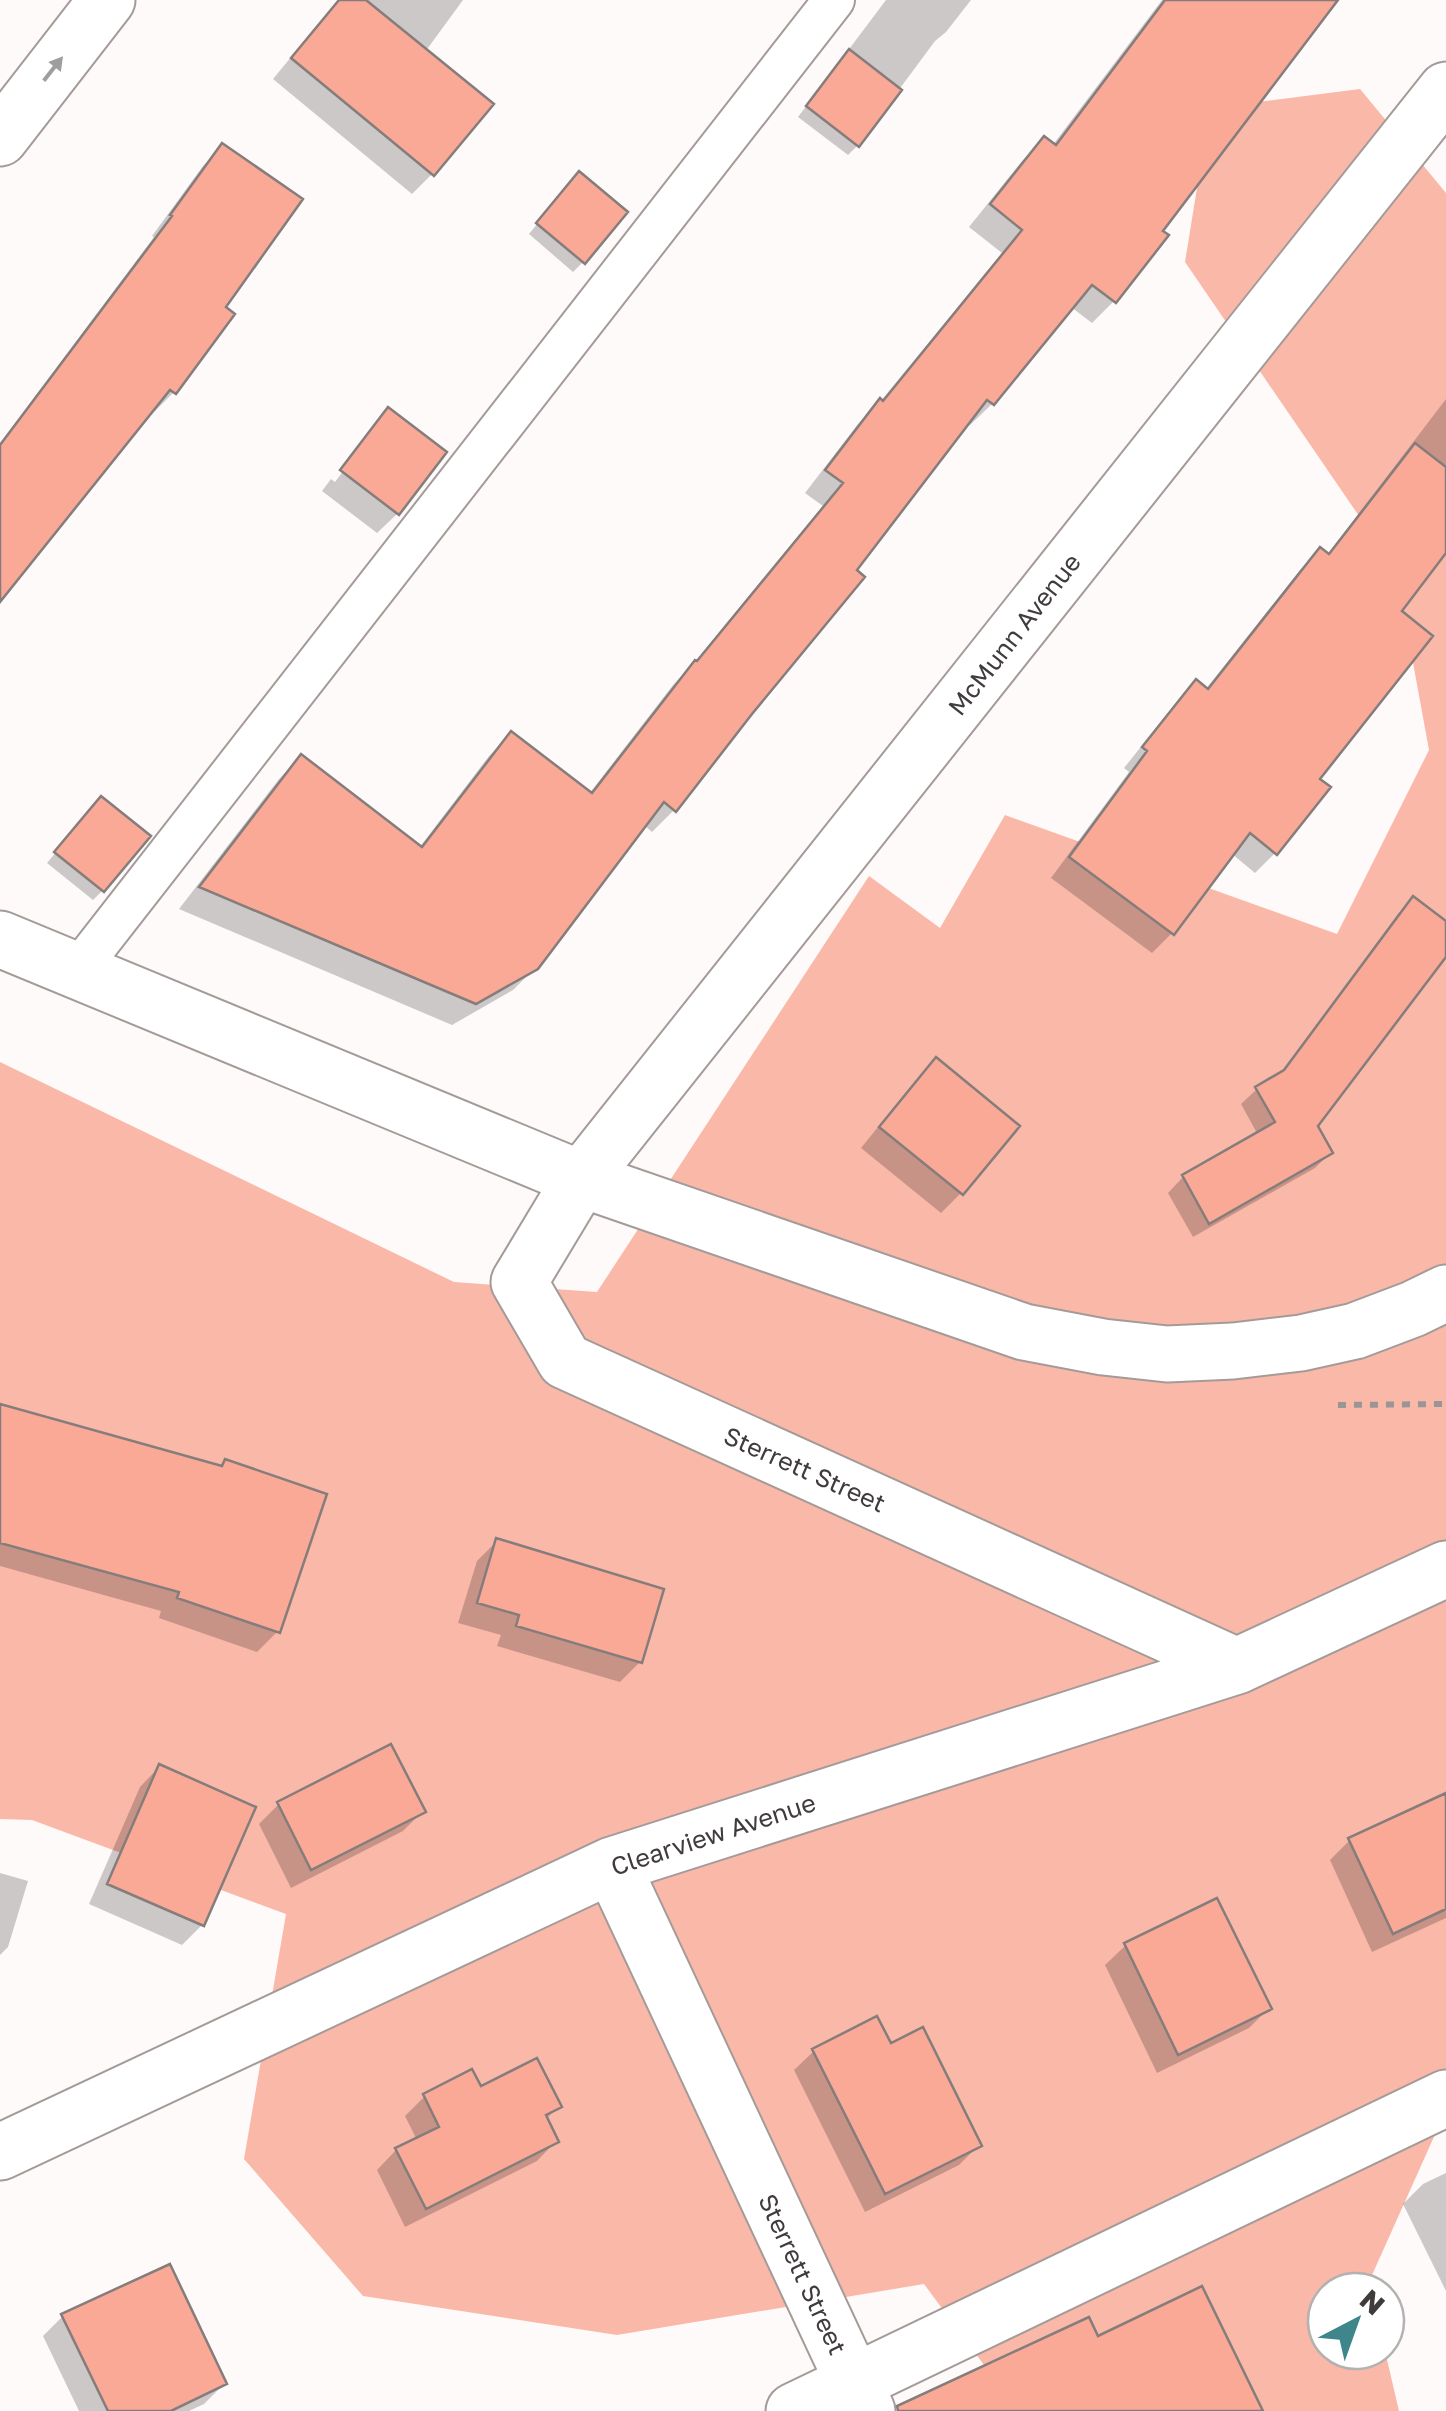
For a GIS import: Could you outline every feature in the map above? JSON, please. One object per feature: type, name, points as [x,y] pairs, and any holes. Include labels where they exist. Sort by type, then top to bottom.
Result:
[{"type":"street","points":[[0,138],[106,0]]},
{"type":"street","name":"McMunn Avenue","points":[[581,1179],[1446,90]]},
{"type":"street","points":[[0,939],[581,1179],[1024,1332],[1167,1354],[1233,1352],[1355,1331],[1446,1293]]},
{"type":"street","name":"Sterrett Street","points":[[581,1179],[519,1282],[565,1360],[1237,1666]]},
{"type":"street","name":"Clearview Avenue","points":[[0,2152],[612,1866],[1237,1666],[1446,1569]]},
{"type":"street","name":"Sterrett Street","points":[[612,1866],[860,2397]]},
{"type":"street","points":[[794,2411],[860,2397],[1446,2098]]},
{"type":"lane","points":[[77,970],[834,0]]},
{"type":"shaded area","points":[[1360,89],[1446,193],[1446,2110],[1374,2271],[1306,2271],[1306,2371],[1390,2371],[1399,2411],[1018,2411],[924,2284],[617,2335],[363,2296],[244,2159],[286,1914],[32,1820],[0,1819],[0,1062],[454,1282],[597,1292],[869,876],[940,928],[1005,815],[1337,934],[1429,750],[1396,570],[1185,262],[1210,108]]},
{"type":"building","points":[[339,0],[366,0],[494,104],[434,176],[291,58]]},
{"type":"building","points":[[1165,0],[1338,0],[1163,231],[1169,235],[1116,303],[1092,285],[994,405],[987,400],[857,570],[865,577],[676,812],[664,802],[538,969],[476,1004],[199,887],[301,754],[422,847],[511,731],[592,793],[695,660],[843,483],[825,470],[880,398],[883,401],[1022,230],[990,204],[1044,136],[1056,145]]},
{"type":"building","points":[[849,49],[902,90],[859,147],[806,106]]},
{"type":"building","points":[[222,143],[303,199],[226,307],[235,314],[176,394],[170,390],[0,602],[0,445]]},
{"type":"building","points":[[579,171],[628,212],[585,264],[536,223]]},
{"type":"building","points":[[388,407],[447,452],[399,515],[340,470]]},
{"type":"building","points":[[1415,443],[1446,467],[1446,553],[1402,611],[1433,636],[1320,779],[1331,787],[1277,855],[1250,833],[1174,935],[1069,857],[1147,751],[1142,747],[1196,679],[1208,689],[1320,547],[1329,554]]},
{"type":"building","points":[[101,796],[151,836],[104,892],[54,852]]},
{"type":"building","points":[[1413,896],[1446,921],[1446,957],[1318,1126],[1333,1153],[1209,1224],[1182,1175],[1275,1122],[1255,1087],[1284,1070]]},
{"type":"building","points":[[936,1057],[1020,1126],[963,1195],[879,1127]]},
{"type":"building","points":[[0,1404],[222,1466],[225,1459],[327,1494],[280,1633],[177,1598],[179,1592],[0,1543]]},
{"type":"building","points":[[496,1538],[664,1589],[642,1663],[516,1626],[519,1615],[477,1603]]},
{"type":"building","points":[[391,1744],[426,1812],[311,1870],[277,1802]]},
{"type":"building","points":[[159,1764],[256,1807],[204,1926],[107,1884]]},
{"type":"building","points":[[1446,1793],[1446,1909],[1393,1934],[1348,1838]]},
{"type":"building","points":[[1217,1898],[1272,2009],[1178,2055],[1124,1943]]},
{"type":"building","points":[[877,2016],[891,2043],[923,2027],[982,2146],[885,2194],[812,2049]]},
{"type":"building","points":[[537,2058],[562,2107],[546,2115],[559,2142],[426,2209],[395,2148],[439,2127],[423,2094],[472,2069],[481,2086]]},
{"type":"building","points":[[170,2264],[227,2384],[171,2411],[108,2411],[61,2314]]},
{"type":"building","points":[[1202,2286],[1263,2411],[898,2411],[897,2406],[1089,2317],[1098,2336]]}]
